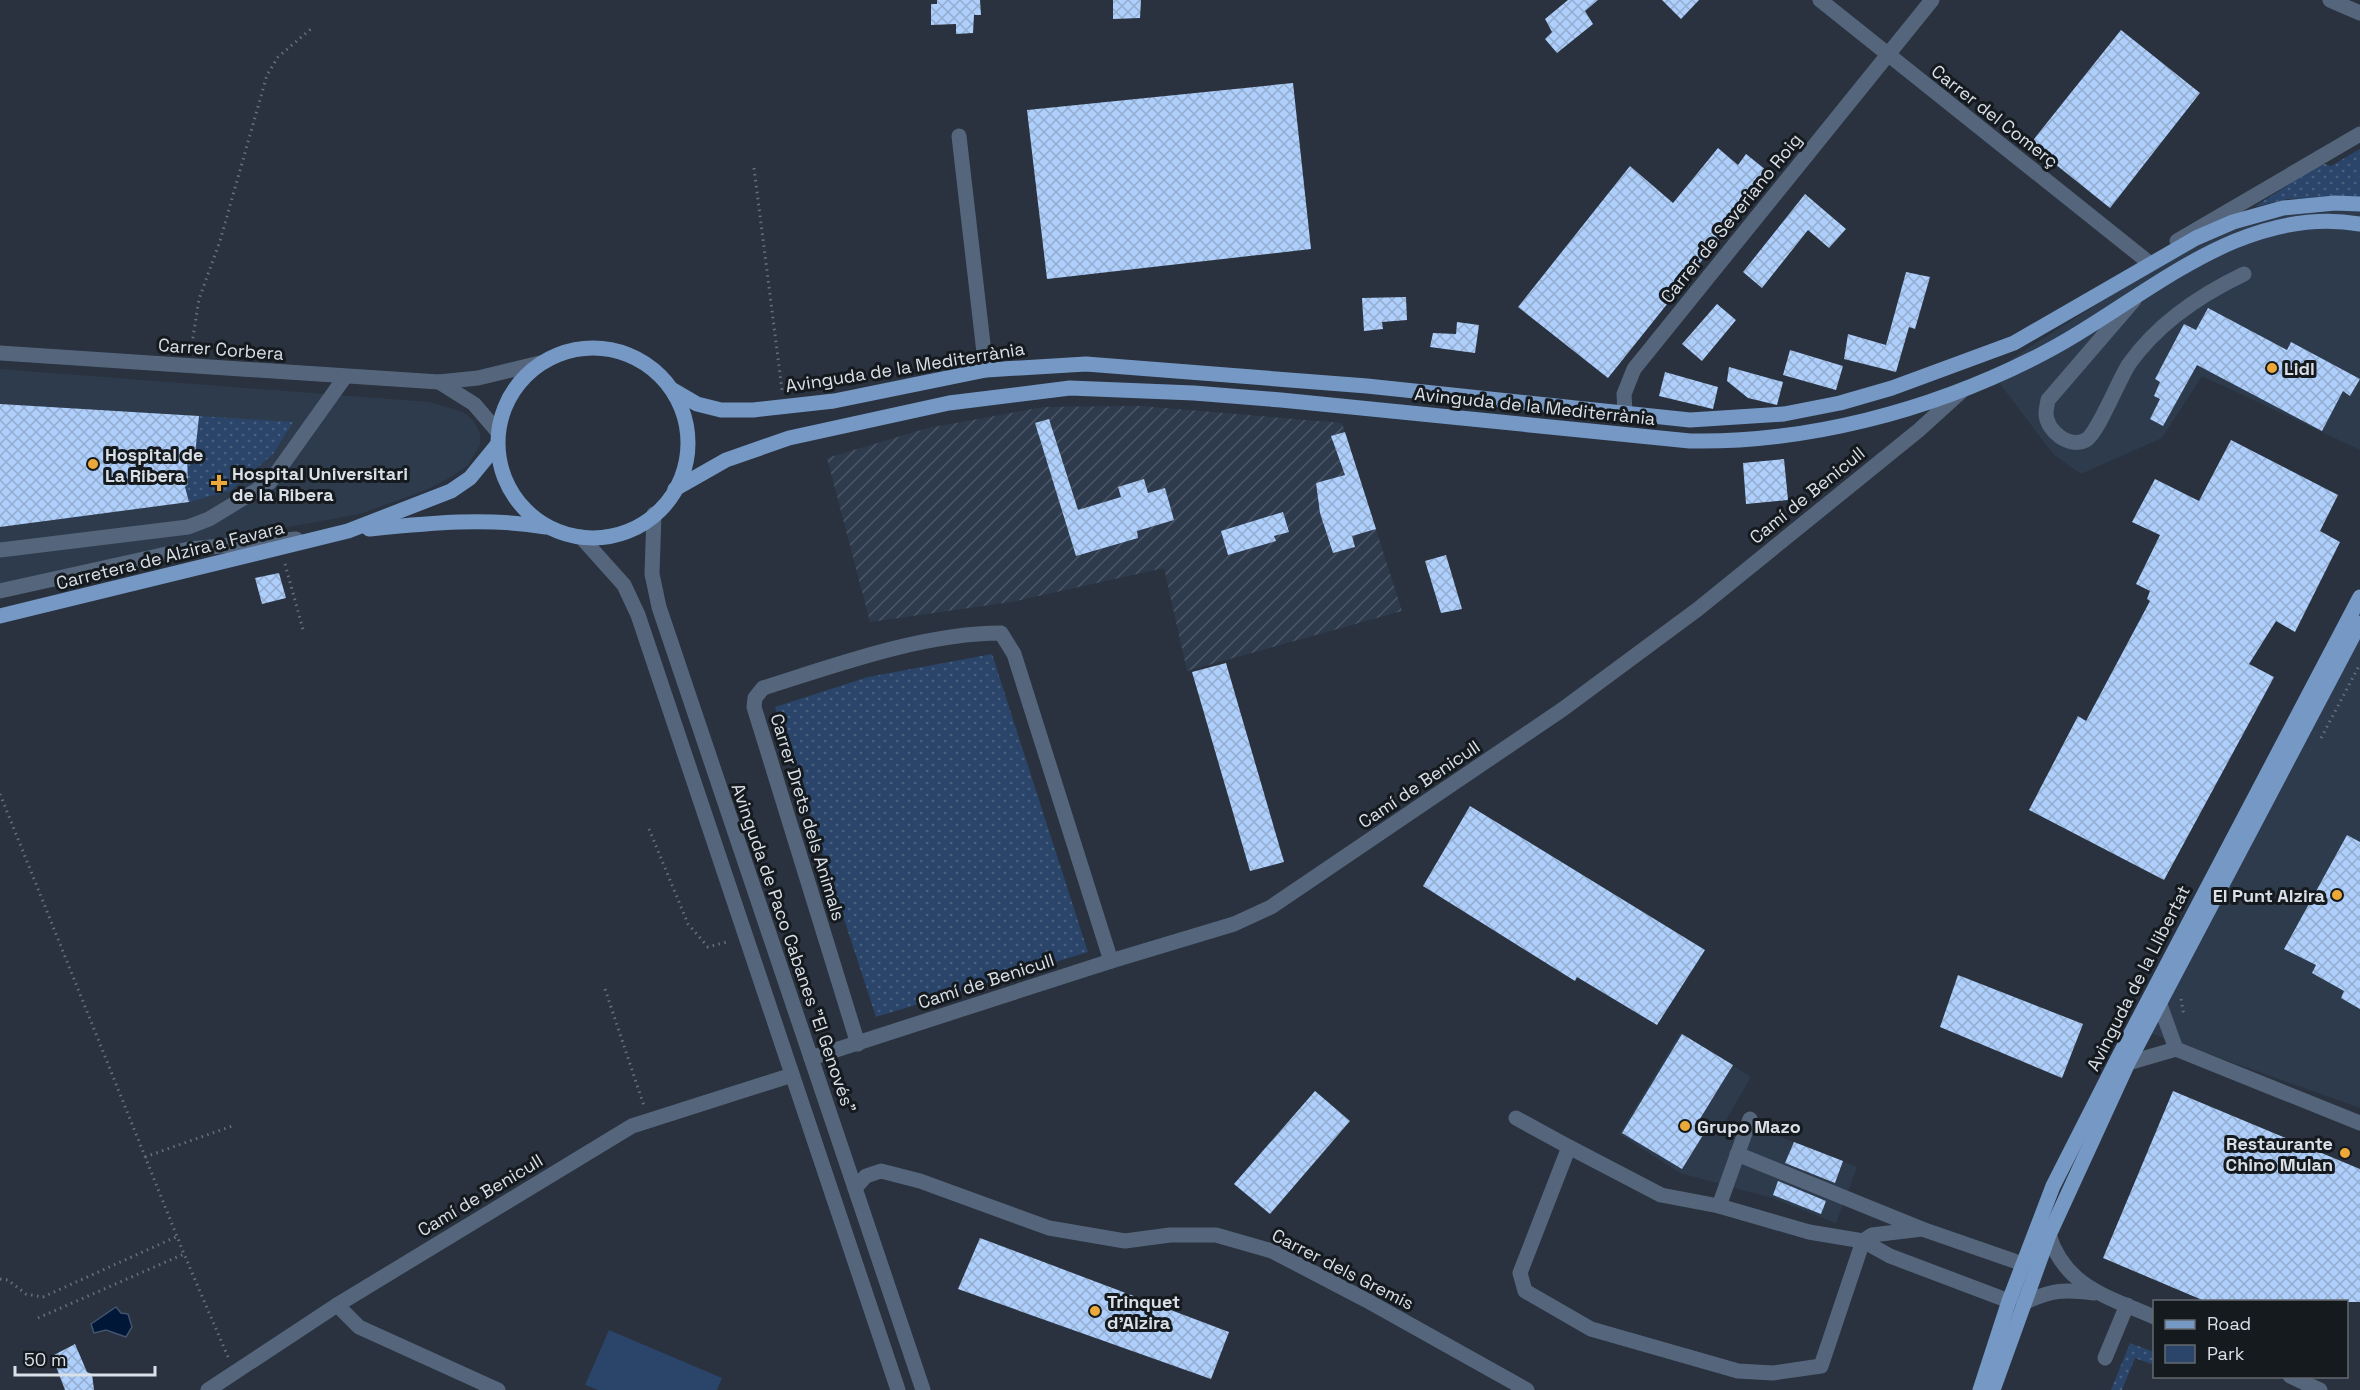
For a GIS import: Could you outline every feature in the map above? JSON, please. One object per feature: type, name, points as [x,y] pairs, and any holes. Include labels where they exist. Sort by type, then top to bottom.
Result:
[{"type":"main road","points":[[2105,290],[2196,238],[2233,222],[2283,208],[2335,203],[2360,204]]},
{"type":"main road","name":"Avinguda de la Mediterrània","points":[[675,489],[726,460],[789,438],[949,403],[1058,389],[1134,389],[1237,396],[1690,441],[1721,442],[1793,435],[1834,428],[1904,409],[1965,388],[2031,360],[2134,300],[2207,253],[2238,238],[2301,223],[2329,221],[2360,224]]},
{"type":"main road","name":"Avinguda de la Mediterrània","points":[[674,390],[697,404],[720,410],[784,407],[834,401],[986,370],[1066,364],[1121,365],[1367,386],[1690,420],[1739,419],[1784,414],[1840,403],[1972,361],[2014,343],[2105,290]]},
{"type":"main road","points":[[342,533],[447,522],[519,522],[549,527],[580,537],[607,536],[632,528],[654,514],[675,489],[686,463],[688,441],[680,402],[674,390],[641,362],[617,351],[591,348],[573,351],[540,363],[524,376],[512,393],[502,412],[497,439],[501,470],[512,494],[528,513],[549,527]]},
{"type":"main road","points":[[342,533],[451,491],[470,478],[497,439]]},
{"type":"main road","name":"Carretera de Alzira a Favara","points":[[0,616],[342,533]]},
{"type":"main road","name":"Avinguda de la Llibertat","points":[[1993,1390],[2024,1264],[2053,1186],[2360,597]]},
{"type":"main road","name":"Avinguda de la Llibertat","points":[[1980,1390],[2016,1302],[2128,1063],[2360,623]]},
{"type":"street","name":"Carrer del Comerç","points":[[1820,0],[1887,56],[2147,261]]},
{"type":"street","name":"Carrer de Severiano Roig","points":[[1625,413],[1624,394],[1634,369],[1932,0]]},
{"type":"street","points":[[2330,0],[2354,7]]},
{"type":"street","points":[[2105,290],[2147,261],[2360,134]]},
{"type":"street","points":[[959,136],[986,370]]},
{"type":"street","points":[[2134,300],[2048,400],[2046,415],[2050,427],[2066,441],[2077,442],[2093,434],[2125,372],[2155,334],[2203,293],[2244,274]]},
{"type":"street","name":"Carrer Corbera","points":[[0,353],[439,382],[478,378],[540,363]]},
{"type":"street","points":[[0,550],[188,526],[209,519],[270,482],[345,377]]},
{"type":"street","name":"Carrer Corbera","points":[[439,382],[474,404],[497,439]]},
{"type":"street","name":"Camí de Benicull","points":[[811,1058],[1111,961],[1234,924],[1288,896],[1572,702],[1698,609],[1919,430],[1965,388]]},
{"type":"street","name":"Avinguda de Paco Cabanes \"El Genovés\"","points":[[654,514],[652,574],[658,607],[923,1390]]},
{"type":"street","points":[[0,591],[189,549],[342,533]]},
{"type":"street","points":[[580,537],[624,585],[638,615],[898,1390]]},
{"type":"street","name":"Carrer Drets dels Animals","points":[[858,1044],[754,707],[755,698],[763,688],[873,653],[981,633],[1001,633],[1014,654],[1111,961]]},
{"type":"street","points":[[2159,1002],[2176,1049]]},
{"type":"street","points":[[2128,1063],[2176,1049],[2360,1123]]},
{"type":"street","name":"Camí de Benicull","points":[[208,1390],[337,1305],[632,1126],[648,1119],[792,1075]]},
{"type":"street","points":[[1516,1118],[1661,1195],[1719,1206],[1809,1232],[1863,1241],[1890,1256],[2016,1302],[2065,1289],[2100,1294]]},
{"type":"street","points":[[1719,1206],[1750,1119]]},
{"type":"street","points":[[1569,1147],[1520,1273],[1525,1291],[1591,1329],[1738,1371],[1773,1373],[1821,1366],[1863,1241],[1872,1235],[1923,1228]]},
{"type":"street","points":[[1737,1154],[1923,1228],[2024,1264]]},
{"type":"street","name":"Carrer dels Gremis","points":[[855,1188],[866,1176],[881,1171],[920,1181],[1049,1228],[1125,1241],[1170,1235],[1216,1235],[1272,1251],[1366,1300],[1527,1390]]},
{"type":"street","points":[[2049,1235],[2060,1262],[2071,1275],[2100,1294],[2153,1317]]},
{"type":"street","points":[[337,1305],[359,1327],[498,1390]]},
{"type":"street","points":[[2105,1358],[2127,1305]]},
{"type":"street","points":[[2292,1378],[2320,1390]]},
{"type":"path","points":[[188,366],[199,299],[220,241],[267,75],[278,57],[312,28]]},
{"type":"path","points":[[754,168],[784,407]]},
{"type":"path","points":[[280,548],[304,633]]},
{"type":"path","points":[[0,794],[184,1254],[235,1372]]},
{"type":"path","points":[[650,829],[688,924],[708,947],[746,937]]},
{"type":"path","points":[[605,989],[648,1119]]},
{"type":"path","points":[[145,1157],[232,1126]]},
{"type":"path","points":[[0,1279],[9,1280],[26,1294],[43,1297],[178,1236]]},
{"type":"path","points":[[38,1318],[184,1254]]},
{"type":"shaded area","points":[[2360,206],[2360,450],[2202,376],[2162,438],[2081,474],[2053,454],[1991,372],[2243,211]]},
{"type":"shaded area","name":"Hospital Universitari de la Ribera","points":[[0,369],[429,402],[463,412],[473,420],[480,433],[480,445],[468,465],[451,477],[426,490],[360,514],[228,538],[0,595]]},
{"type":"shaded area","points":[[1141,406],[1342,423],[1402,611],[1187,671],[1164,568],[1011,602],[870,622],[827,458],[928,428],[1044,407]]},
{"type":"shaded area","points":[[2360,630],[2360,1108],[2133,1027]]},
{"type":"shaded area","name":"Grupo Mazo","points":[[1680,1033],[1751,1077],[1726,1120],[1768,1132],[1857,1167],[1836,1223],[1772,1198],[1680,1173],[1619,1134]]},
{"type":"shaded area","points":[[116,1307],[121,1313],[128,1314],[132,1327],[126,1337],[106,1330],[94,1333],[91,1324]]},
{"type":"green space","points":[[2360,149],[2360,197],[2288,199],[2254,207],[2322,163],[2331,166]]},
{"type":"green space","points":[[199,416],[293,422],[273,454],[230,491],[189,502],[185,487],[188,484],[187,454],[195,454]]},
{"type":"green space","points":[[992,654],[1088,952],[876,1017],[775,707],[868,677]]},
{"type":"green space","points":[[609,1330],[722,1378],[717,1390],[598,1390],[585,1385]]},
{"type":"green space","points":[[2130,1343],[2153,1352],[2153,1363],[2135,1358],[2122,1390],[2111,1390]]},
{"type":"building","points":[[937,0],[980,0],[981,15],[974,15],[973,33],[956,34],[956,24],[931,25],[931,4],[937,4]]},
{"type":"building","points":[[1113,0],[1141,0],[1140,18],[1113,19]]},
{"type":"building","points":[[1568,0],[1598,0],[1585,11],[1593,24],[1557,53],[1545,39],[1552,32],[1545,19]]},
{"type":"building","points":[[1662,0],[1699,0],[1681,19]]},
{"type":"building","points":[[2121,30],[2200,93],[2110,208],[2030,144]]},
{"type":"building","points":[[1293,83],[1311,249],[1047,279],[1027,110]]},
{"type":"building","points":[[1718,148],[1738,165],[1746,154],[1771,174],[1608,378],[1518,307],[1630,166],[1673,203]]},
{"type":"building","points":[[1805,194],[1846,229],[1829,248],[1808,230],[1762,288],[1743,272]]},
{"type":"building","points":[[1906,272],[1930,277],[1915,329],[1909,327],[1896,372],[1844,359],[1848,334],[1886,345]]},
{"type":"building","points":[[1406,297],[1407,320],[1382,322],[1383,329],[1364,331],[1362,298]]},
{"type":"building","points":[[1717,304],[1736,320],[1702,361],[1682,344]]},
{"type":"building","name":"Lidl","points":[[2208,308],[2287,350],[2291,342],[2360,379],[2350,396],[2343,391],[2322,431],[2197,365],[2163,426],[2150,419],[2160,399],[2154,396],[2160,382],[2155,379],[2184,324],[2196,330]]},
{"type":"building","points":[[1457,322],[1479,325],[1475,353],[1430,347],[1433,333],[1456,334]]},
{"type":"building","points":[[1790,350],[1843,366],[1836,390],[1783,375]]},
{"type":"building","points":[[1729,367],[1783,382],[1777,405],[1748,398],[1727,381]]},
{"type":"building","points":[[1665,372],[1718,387],[1713,409],[1659,396]]},
{"type":"building","name":"Hospital de La Ribera","points":[[0,404],[199,416],[195,455],[187,454],[188,484],[185,487],[189,502],[0,527]]},
{"type":"building","points":[[1049,419],[1078,510],[1121,497],[1118,487],[1144,479],[1148,493],[1165,488],[1174,520],[1137,531],[1138,538],[1076,556],[1035,423]]},
{"type":"building","points":[[1345,432],[1376,529],[1352,536],[1355,547],[1333,553],[1320,513],[1316,483],[1345,475],[1331,436]]},
{"type":"building","points":[[2231,440],[2338,495],[2320,531],[2340,542],[2295,632],[2276,621],[2249,664],[2274,677],[2164,880],[2029,810],[2078,716],[2086,721],[2150,601],[2147,599],[2150,591],[2136,584],[2160,535],[2132,522],[2155,479],[2199,501]]},
{"type":"building","points":[[1784,459],[1788,500],[1746,504],[1743,463]]},
{"type":"building","points":[[1283,512],[1289,532],[1274,536],[1276,541],[1228,555],[1221,531]]},
{"type":"building","points":[[1446,555],[1462,609],[1441,613],[1425,561]]},
{"type":"building","points":[[279,573],[286,598],[262,604],[255,578]]},
{"type":"building","points":[[1226,663],[1284,862],[1250,871],[1192,672]]},
{"type":"building","points":[[1470,806],[1705,950],[1657,1025],[1577,977],[1575,981],[1423,886]]},
{"type":"building","name":"El Punt Alzira","points":[[2347,835],[2360,842],[2360,1009],[2341,998],[2344,991],[2312,973],[2316,965],[2284,949]]},
{"type":"building","points":[[1958,975],[2083,1024],[2062,1078],[1940,1027]]},
{"type":"building","points":[[1682,1034],[1733,1065],[1698,1122],[1708,1127],[1682,1169],[1622,1133]]},
{"type":"building","points":[[1315,1091],[1350,1121],[1270,1214],[1234,1184]]},
{"type":"building","points":[[2173,1091],[2360,1169],[2360,1302],[2348,1302],[2348,1300],[2202,1300],[2103,1258]]},
{"type":"building","points":[[1794,1142],[1843,1161],[1835,1183],[1785,1163]]},
{"type":"building","points":[[1778,1181],[1826,1201],[1821,1214],[1773,1195]]},
{"type":"building","name":"Trinquet d'Alzira","points":[[980,1238],[1229,1332],[1211,1379],[958,1289]]},
{"type":"building","points":[[75,1344],[87,1372],[92,1374],[94,1390],[65,1390],[52,1356]]},
{"type":"place","name":"Lidl","points":[[2272,368]]},
{"type":"place","name":"Hospital de La Ribera","points":[[93,464]]},
{"type":"place","name":"Hospital Universitari de la Ribera","points":[[219,483]]},
{"type":"place","name":"El Punt Alzira","points":[[2337,895]]},
{"type":"place","name":"Grupo Mazo","points":[[1685,1126]]},
{"type":"place","name":"Restaurante Chino Mulan","points":[[2345,1153]]},
{"type":"place","name":"Trinquet d'Alzira","points":[[1095,1311]]}]
